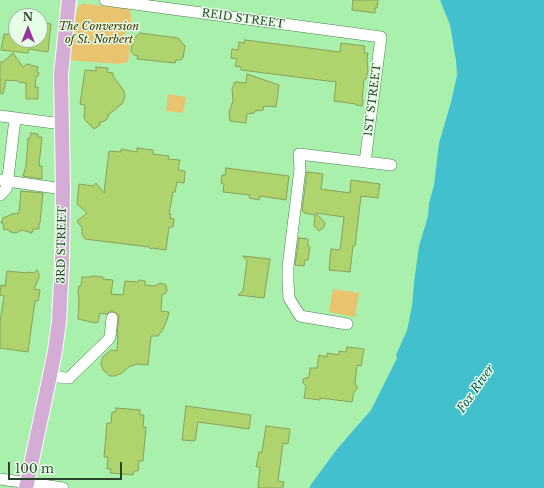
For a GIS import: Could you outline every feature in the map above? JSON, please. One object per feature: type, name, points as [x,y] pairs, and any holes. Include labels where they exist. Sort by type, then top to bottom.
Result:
[{"type":"main road","name":"3RD STREET","points":[[26,486],[55,351],[59,322],[63,189],[61,74],[69,0]]},
{"type":"street","name":"REID STREET","points":[[105,0],[381,37]]},
{"type":"street","name":"1ST STREET","points":[[365,162],[381,37]]},
{"type":"street","points":[[0,116],[62,124]]},
{"type":"street","points":[[0,194],[6,189],[4,181],[15,118]]},
{"type":"street","points":[[347,324],[300,316],[289,298],[288,266],[300,169],[299,154],[392,165]]},
{"type":"street","points":[[4,181],[63,189]]},
{"type":"street","points":[[50,375],[69,378],[108,340],[110,337],[112,318]]},
{"type":"street","points":[[0,479],[26,486],[63,488]]},
{"type":"shaded area","points":[[0,0],[69,0],[67,61],[78,0],[440,0],[450,25],[457,75],[439,143],[434,185],[429,203],[428,216],[419,246],[412,306],[407,330],[396,355],[397,358],[371,410],[337,449],[309,488],[0,488]]},
{"type":"green space","name":"The Conversion of St. Norbert","points":[[82,4],[130,9],[131,28],[125,32],[124,38],[131,39],[128,62],[119,64],[69,60],[77,10]]},
{"type":"green space","points":[[168,94],[186,97],[183,113],[166,111]]},
{"type":"green space","points":[[333,289],[359,293],[355,317],[329,312]]},
{"type":"water","name":"Fox River","points":[[440,0],[544,0],[544,488],[309,488],[337,449],[371,410],[397,358],[396,355],[407,330],[412,306],[419,246],[428,216],[429,203],[434,185],[439,143],[457,75],[450,25]]},
{"type":"building","points":[[353,0],[378,0],[375,13],[352,10]]},
{"type":"building","points":[[48,23],[51,24],[48,52],[29,49],[28,53],[1,50],[4,34],[8,34],[8,48],[48,48]]},
{"type":"building","points":[[140,33],[178,38],[185,46],[183,58],[176,60],[175,63],[137,59],[138,56],[134,55],[131,51],[133,39]]},
{"type":"building","points":[[245,40],[340,52],[341,43],[365,46],[364,53],[368,53],[368,71],[366,79],[364,79],[362,106],[334,101],[336,82],[241,70],[241,67],[235,66],[237,59],[231,58],[232,49],[238,50],[239,42],[244,43]]},
{"type":"building","points":[[13,53],[23,67],[27,64],[38,67],[37,72],[39,73],[36,77],[35,87],[38,87],[38,99],[26,99],[26,83],[13,80],[6,80],[3,94],[0,93],[0,62],[3,62]]},
{"type":"building","points":[[96,67],[108,68],[107,72],[113,73],[113,76],[124,91],[125,97],[122,104],[108,115],[108,118],[105,121],[100,122],[100,125],[94,129],[85,120],[85,105],[80,104],[85,70],[96,71]]},
{"type":"building","points":[[247,74],[279,85],[276,107],[264,106],[263,110],[247,114],[246,123],[230,121],[229,112],[233,101],[232,89],[235,82],[246,83]]},
{"type":"building","points":[[31,133],[38,134],[38,137],[42,137],[39,166],[42,166],[42,179],[23,176],[26,166],[28,138],[30,138]]},
{"type":"building","points":[[137,148],[153,150],[153,154],[169,156],[168,159],[180,160],[178,170],[185,171],[184,183],[177,182],[175,192],[173,192],[169,214],[171,214],[170,218],[174,219],[173,227],[169,227],[166,250],[85,239],[82,234],[82,228],[77,221],[87,213],[77,204],[79,184],[93,186],[96,183],[104,193],[109,151],[121,152],[121,149],[137,152]]},
{"type":"building","points":[[226,168],[289,176],[286,200],[260,196],[259,200],[249,198],[250,195],[223,192],[224,184],[221,183],[222,175],[225,175]]},
{"type":"building","points":[[307,172],[323,174],[321,189],[350,193],[351,180],[380,184],[378,198],[361,196],[355,246],[353,246],[350,272],[329,270],[331,249],[340,250],[344,217],[316,213],[325,223],[324,227],[319,231],[314,226],[315,215],[304,213],[304,211],[302,211]]},
{"type":"building","points":[[21,191],[43,193],[39,229],[33,229],[32,233],[22,230],[16,233],[6,229],[4,230],[3,223],[1,223],[3,218],[19,213]]},
{"type":"building","points":[[299,238],[308,239],[308,246],[310,247],[308,260],[305,260],[304,266],[295,265]]},
{"type":"building","points":[[243,256],[270,259],[264,298],[238,295],[243,291],[247,261]]},
{"type":"building","points":[[37,270],[39,278],[34,289],[40,290],[38,301],[35,301],[28,352],[0,348],[0,322],[4,296],[0,295],[0,292],[1,285],[5,286],[7,271],[34,273]]},
{"type":"building","points":[[94,276],[113,280],[111,294],[123,295],[125,281],[138,282],[139,280],[145,281],[145,285],[155,286],[161,283],[166,285],[167,291],[162,295],[161,311],[169,312],[163,329],[158,336],[151,336],[148,365],[137,364],[115,376],[110,376],[104,371],[101,365],[103,357],[111,350],[117,351],[119,315],[112,311],[107,314],[100,313],[98,322],[95,323],[78,319],[78,290],[79,286],[81,286],[82,277]]},
{"type":"building","points":[[347,347],[364,349],[361,366],[357,365],[355,384],[357,389],[354,392],[352,402],[320,398],[320,400],[304,398],[306,386],[303,383],[303,379],[309,377],[310,368],[317,368],[319,355],[327,357],[327,353],[339,355],[339,351],[346,352]]},
{"type":"building","points":[[186,406],[251,415],[249,429],[198,422],[195,441],[182,440]]},
{"type":"building","points":[[116,408],[140,410],[140,415],[144,415],[143,427],[146,427],[143,461],[139,461],[138,471],[134,471],[133,475],[110,473],[111,469],[107,469],[108,457],[104,457],[107,423],[111,423],[112,412],[116,412]]},
{"type":"building","points":[[266,426],[290,429],[288,444],[283,443],[278,481],[284,482],[283,488],[258,488],[260,467],[256,467],[259,452],[262,452]]}]
